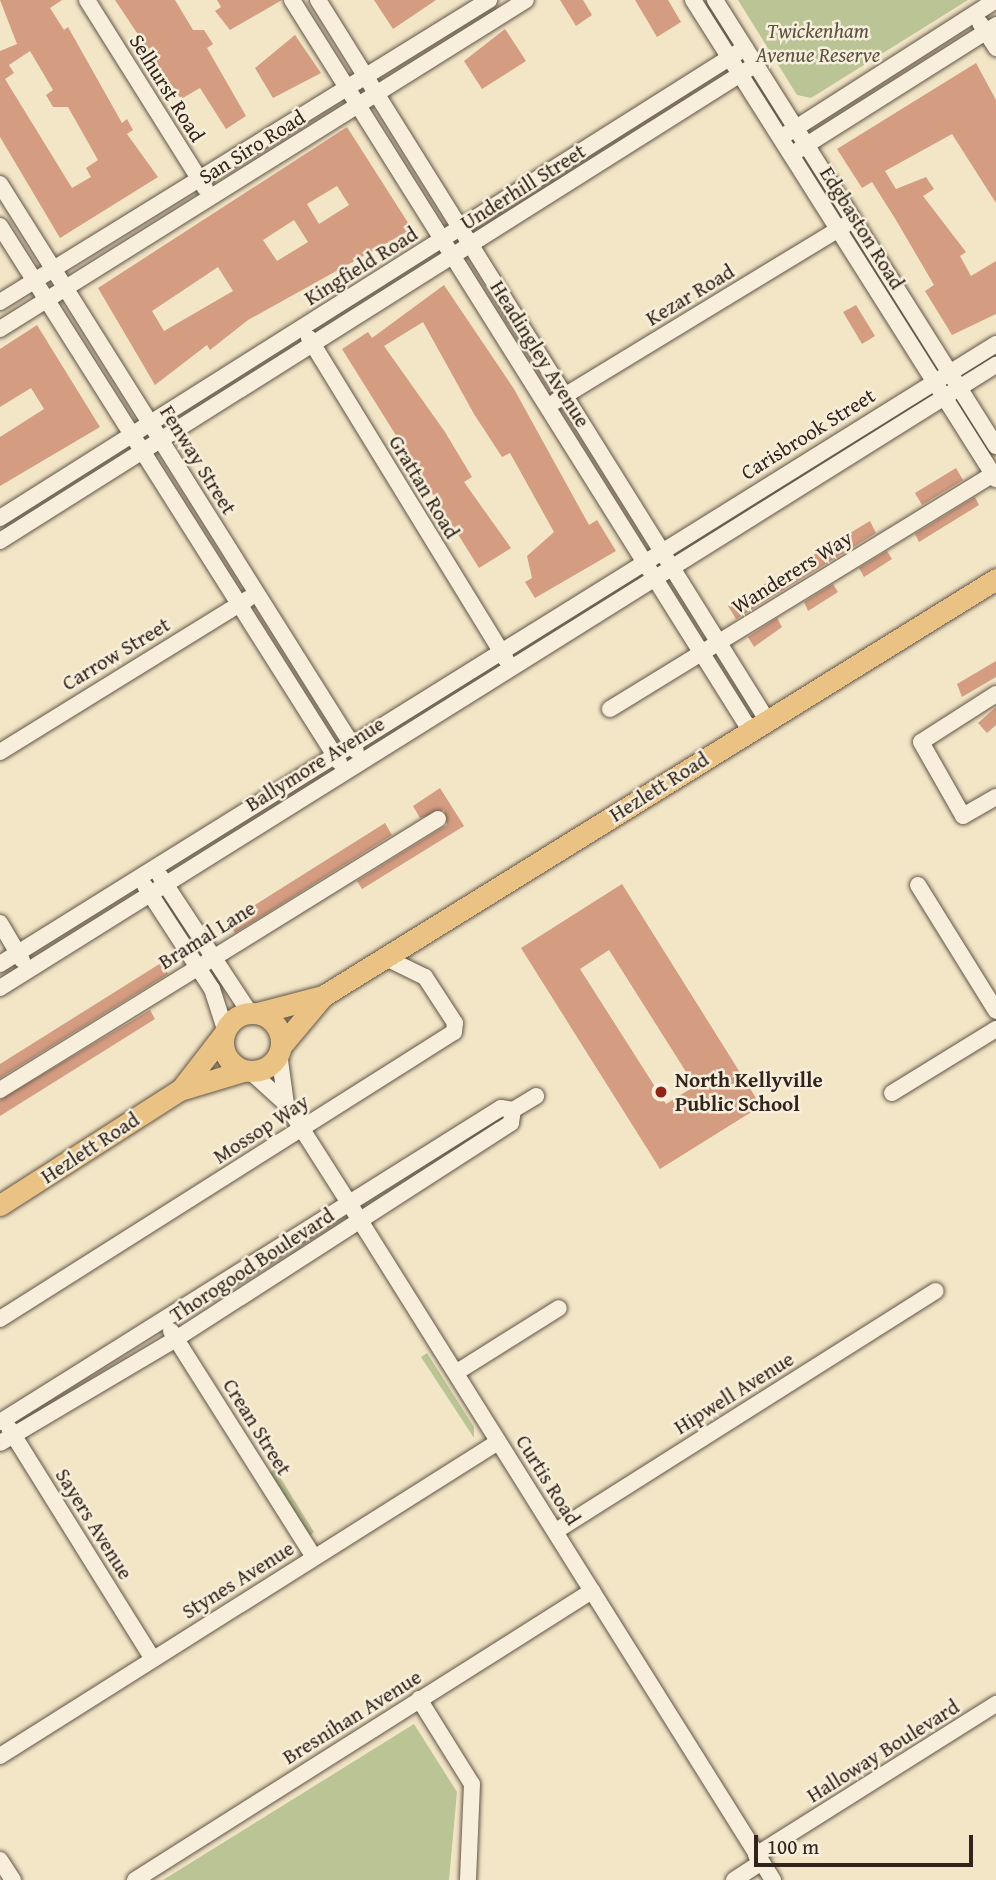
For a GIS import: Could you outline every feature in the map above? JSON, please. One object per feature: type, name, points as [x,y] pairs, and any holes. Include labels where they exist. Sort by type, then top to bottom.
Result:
[{"type":"main road","name":"Hezlett Road","points":[[254,1013],[323,996],[996,579]]},
{"type":"main road","name":"Hezlett Road","points":[[280,1049],[323,996]]},
{"type":"main road","points":[[254,1013],[275,1024],[280,1049],[271,1065],[247,1071],[225,1054],[224,1032],[254,1013]]},
{"type":"main road","name":"Hezlett Road","points":[[180,1090],[224,1032]]},
{"type":"main road","name":"Hezlett Road","points":[[0,1205],[180,1090],[247,1071]]},
{"type":"street","name":"Selhurst Road","points":[[87,0],[211,197]]},
{"type":"street","name":"Headingley Avenue","points":[[292,0],[701,652],[759,725]]},
{"type":"street","name":"Headingley Avenue","points":[[318,0],[672,567],[759,725]]},
{"type":"street","name":"San Siro Road","points":[[0,302],[489,0]]},
{"type":"street","name":"Edgbaston Road","points":[[693,0],[995,475]]},
{"type":"street","name":"Edgbaston Road","points":[[715,0],[996,446]]},
{"type":"street","points":[[780,138],[996,0]]},
{"type":"street","name":"San Siro Road","points":[[0,329],[359,105],[515,3]]},
{"type":"street","points":[[975,14],[991,28],[996,48]]},
{"type":"street","points":[[791,155],[991,28]]},
{"type":"street","name":"Kingfield Road","points":[[0,518],[745,48]]},
{"type":"street","name":"Underhill Street","points":[[314,346],[755,65]]},
{"type":"street","name":"Fenway Street","points":[[0,184],[361,760]]},
{"type":"street","name":"Kezar Road","points":[[548,406],[853,220]]},
{"type":"street","name":"Fenway Street","points":[[0,226],[241,603],[344,771]]},
{"type":"street","name":"Grattan Road","points":[[303,327],[511,667]]},
{"type":"street","name":"Carisbrook Street","points":[[645,562],[933,380],[950,373],[996,344]]},
{"type":"street","points":[[0,541],[314,346]]},
{"type":"street","name":"Carisbrook Street","points":[[655,578],[996,365]]},
{"type":"street","name":"Wanderers Way","points":[[610,709],[995,475]]},
{"type":"street","name":"Ballymore Avenue","points":[[1,961],[19,953],[645,562]]},
{"type":"street","name":"Ballymore Avenue","points":[[7,984],[655,578]]},
{"type":"street","name":"Carrow Street","points":[[0,752],[256,594]]},
{"type":"street","points":[[996,694],[921,742],[963,816],[996,797]]},
{"type":"street","name":"Bramal Lane","points":[[0,1090],[438,819]]},
{"type":"street","points":[[155,868],[205,961],[224,1032]]},
{"type":"street","points":[[139,878],[205,961],[254,1013]]},
{"type":"street","points":[[918,885],[996,1011]]},
{"type":"street","points":[[0,923],[29,971]]},
{"type":"street","name":"Mossop Way","points":[[0,1319],[454,1032],[453,1018],[418,970],[386,958]]},
{"type":"street","points":[[1,961],[7,984]]},
{"type":"street","points":[[892,1093],[996,1030]]},
{"type":"street","name":"Curtis Road","points":[[280,1049],[286,1104]]},
{"type":"street","name":"Curtis Road","points":[[247,1071],[286,1104],[457,1372],[498,1442],[773,1880]]},
{"type":"street","name":"Thorogood Boulevard","points":[[1,1418],[164,1320],[502,1108],[513,1110],[537,1096]]},
{"type":"street","name":"Thorogood Boulevard","points":[[7,1439],[176,1339],[511,1123],[513,1110]]},
{"type":"street","name":"Hipwell Avenue","points":[[556,1531],[935,1291]]},
{"type":"street","points":[[457,1372],[559,1308]]},
{"type":"street","name":"Crean Street","points":[[164,1320],[314,1557]]},
{"type":"street","name":"Sayers Avenue","points":[[1,1418],[7,1439],[152,1658]]},
{"type":"street","name":"Stynes Avenue","points":[[0,1756],[498,1442]]},
{"type":"street","name":"Bresnihan Avenue","points":[[135,1880],[592,1591]]},
{"type":"street","points":[[419,1699],[472,1784],[468,1880]]},
{"type":"street","name":"Halloway Boulevard","points":[[733,1880],[759,1859],[996,1704]]},
{"type":"street","points":[[0,1860],[13,1880]]},
{"type":"green space","name":"Twickenham Avenue Reserve","points":[[738,0],[968,0],[811,98],[797,95]]},
{"type":"green space","points":[[427,1353],[474,1427],[474,1438],[421,1357]]},
{"type":"green space","points":[[275,1469],[314,1532],[310,1536],[269,1473]]},
{"type":"green space","points":[[414,1724],[457,1792],[449,1880],[163,1880]]},
{"type":"building","points":[[0,0],[62,0],[50,8],[64,30],[68,27],[122,123],[127,119],[133,130],[127,134],[158,177],[60,238],[0,137],[0,51],[17,44]],"holes":[[[30,51],[53,90],[46,95],[53,107],[68,107],[98,160],[86,168],[91,177],[72,188],[5,79],[14,73],[9,65]]]},
{"type":"building","points":[[115,0],[175,0],[193,30],[204,30],[213,44],[207,48],[246,116],[226,129],[200,88],[181,99]]},
{"type":"building","points":[[217,0],[282,0],[230,30],[215,11],[221,7]]},
{"type":"building","points":[[374,0],[436,0],[393,29]]},
{"type":"building","points":[[560,0],[583,0],[592,15],[576,26]]},
{"type":"building","points":[[635,0],[668,0],[681,22],[657,37]]},
{"type":"building","points":[[505,29],[526,61],[482,89],[464,61]]},
{"type":"building","points":[[295,35],[321,73],[273,98],[255,68]]},
{"type":"building","points":[[976,63],[996,100],[996,203],[952,134],[885,171],[896,189],[926,177],[934,189],[923,196],[966,252],[960,256],[971,276],[996,261],[996,314],[952,335],[925,291],[934,285],[896,220],[872,182],[862,188],[837,149]]},
{"type":"building","points":[[347,127],[412,229],[248,320],[210,350],[207,345],[155,385],[98,288]],"holes":[[[337,186],[349,205],[319,224],[307,204]],[[294,220],[308,242],[277,261],[263,240]],[[218,267],[233,291],[164,331],[152,311]]]},
{"type":"building","points":[[444,285],[514,389],[589,525],[597,520],[616,551],[535,598],[525,582],[532,578],[527,556],[554,532],[510,453],[502,457],[474,414],[423,322],[384,346],[445,432],[472,477],[464,482],[511,548],[479,568],[342,349],[368,332],[372,338]]},
{"type":"building","points":[[856,305],[875,336],[862,344],[843,312]]},
{"type":"building","points":[[37,325],[100,427],[0,486],[0,437],[44,409],[31,388],[0,407],[0,349]]},
{"type":"building","points":[[956,468],[963,480],[922,505],[915,493]]},
{"type":"building","points":[[975,497],[979,505],[919,542],[915,534]]},
{"type":"building","points":[[870,521],[876,533],[736,619],[728,606]]},
{"type":"building","points":[[887,551],[892,559],[864,577],[859,568]]},
{"type":"building","points":[[833,584],[838,592],[808,611],[804,602]]},
{"type":"building","points":[[777,618],[782,627],[754,647],[748,637]]},
{"type":"building","points":[[996,661],[996,677],[962,697],[957,684]]},
{"type":"building","points":[[996,707],[996,725],[987,733],[978,723]]},
{"type":"building","points":[[440,788],[464,826],[362,889],[357,881],[447,825],[444,810],[420,818],[413,806]]},
{"type":"building","points":[[385,823],[392,835],[235,933],[228,922]]},
{"type":"building","points":[[622,884],[761,1106],[660,1169],[521,948]],"holes":[[[609,950],[695,1086],[666,1104],[580,969]]]},
{"type":"building","points":[[161,963],[168,974],[0,1078],[0,1064]]},
{"type":"building","points":[[150,1010],[155,1019],[0,1116],[0,1100]]},
{"type":"place","name":"North Kellyville Public School","points":[[661,1092]]}]
